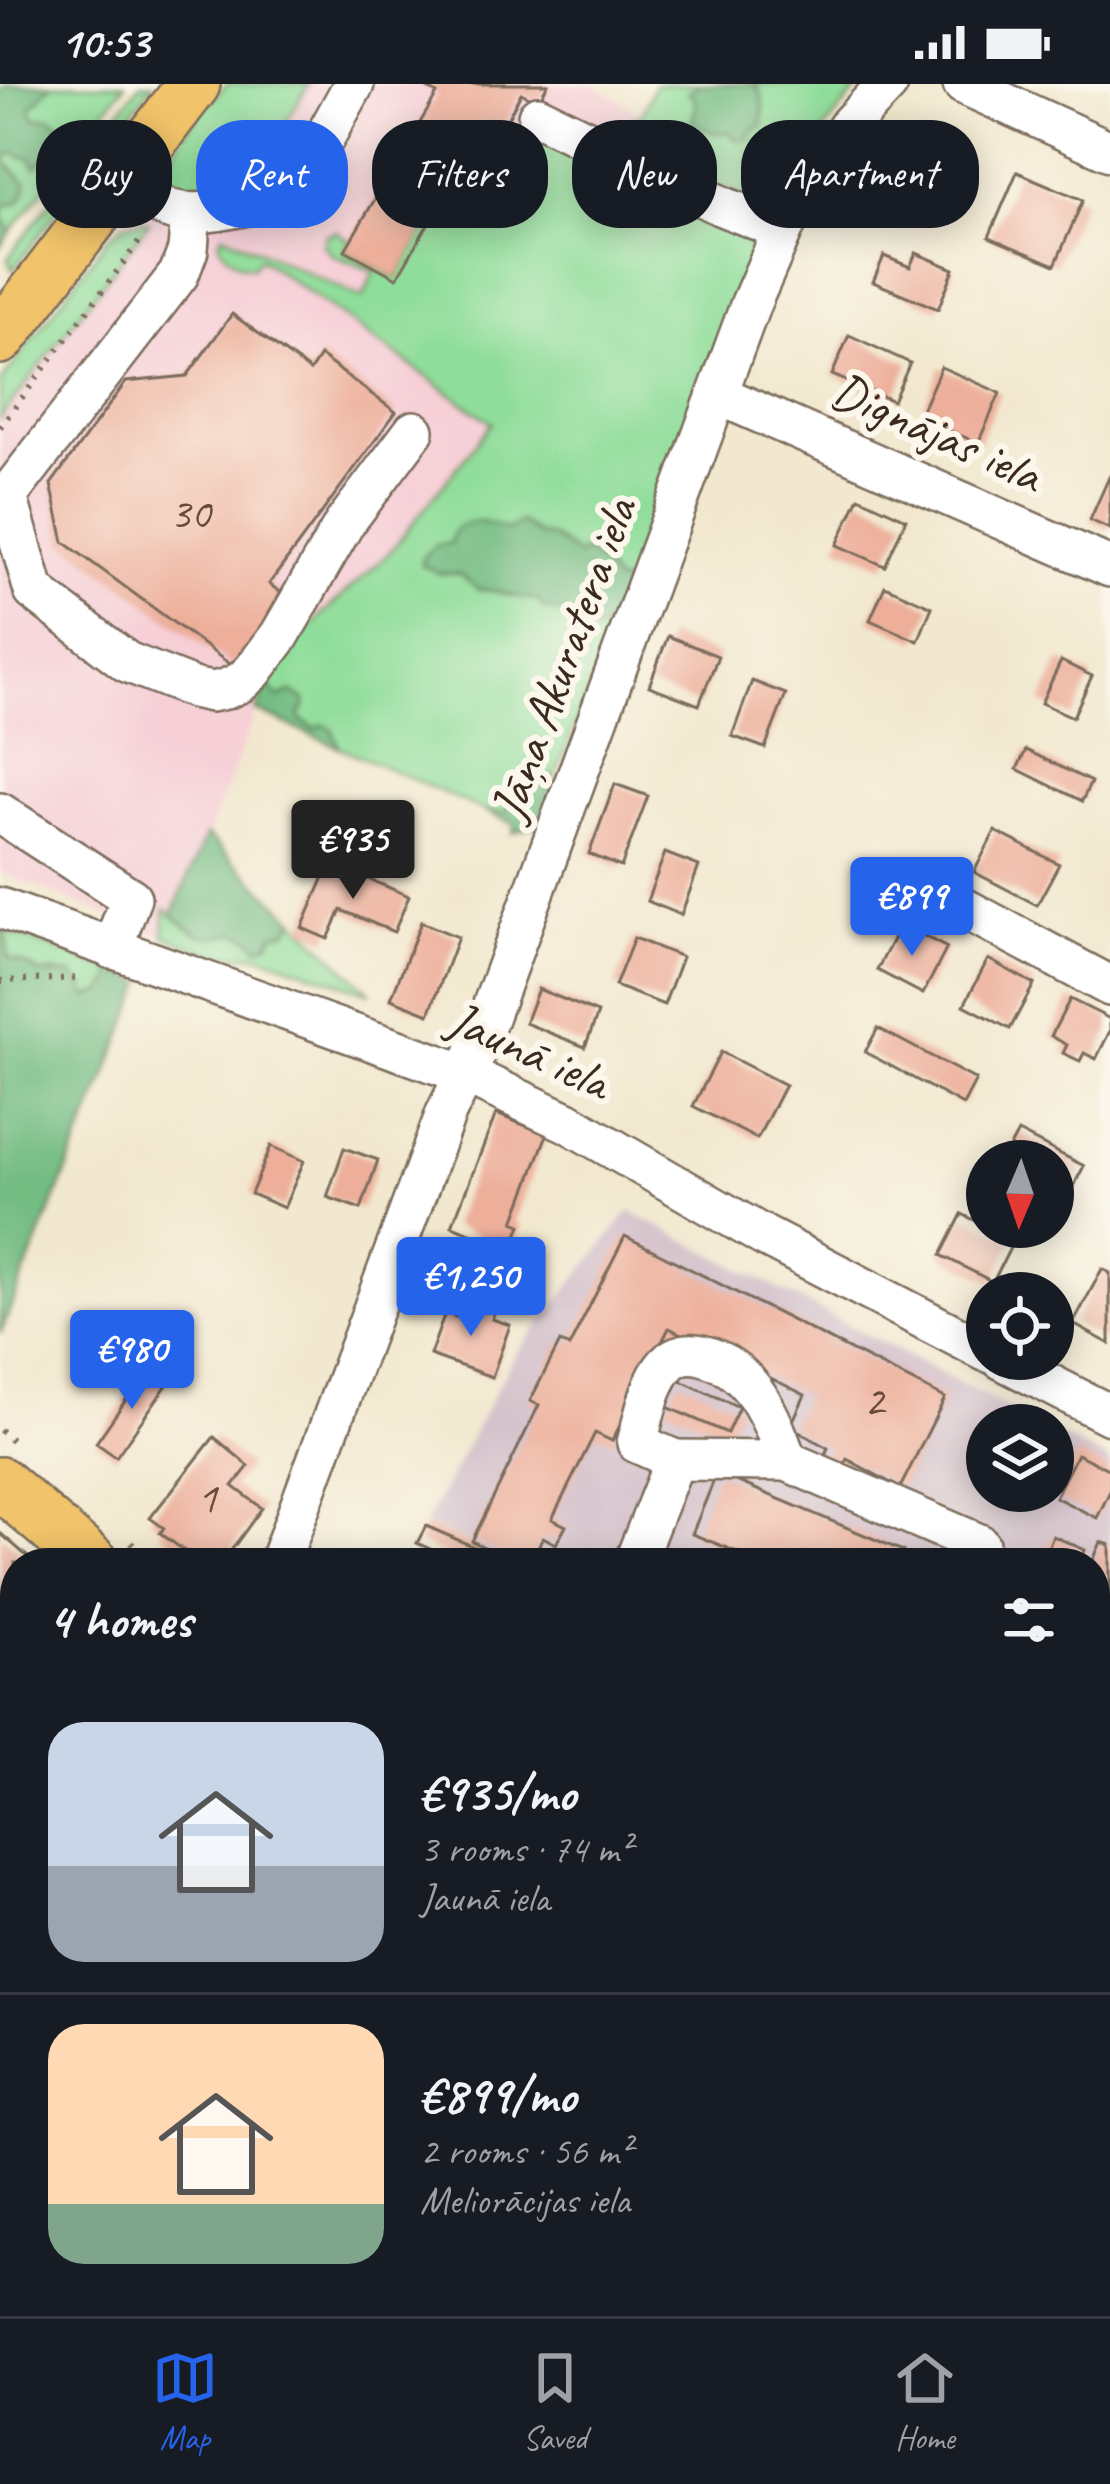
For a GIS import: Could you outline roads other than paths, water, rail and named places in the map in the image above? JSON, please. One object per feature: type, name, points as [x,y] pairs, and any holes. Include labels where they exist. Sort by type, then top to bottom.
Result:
[{"type":"main road","points":[[166,120],[194,84]]},
{"type":"main road","points":[[0,338],[83,228]]},
{"type":"main road","points":[[0,1483],[76,1548]]},
{"type":"street","points":[[172,207],[178,210],[293,195],[354,84]]},
{"type":"street","name":"Jāņa Akuratera iela","points":[[285,1548],[751,303],[792,209],[850,124],[888,84]]},
{"type":"street","points":[[963,84],[1110,151]]},
{"type":"street","points":[[538,116],[722,206],[782,230]]},
{"type":"street","points":[[178,210],[188,250],[179,274],[7,496],[34,591],[127,662],[193,688],[226,689],[253,671],[280,635],[344,524],[415,431]]},
{"type":"street","name":"Dignājas iela","points":[[719,395],[1110,568]]},
{"type":"street","points":[[0,813],[131,898],[112,949]]},
{"type":"street","points":[[943,897],[1110,986]]},
{"type":"street","name":"Jaunā iela","points":[[0,908],[465,1075],[567,1122],[764,1236],[966,1341]]},
{"type":"street","points":[[787,1461],[772,1418],[756,1391],[722,1363],[690,1353],[667,1364],[637,1443],[676,1460],[787,1461],[979,1544],[977,1548]]},
{"type":"street","points":[[1042,1380],[1110,1415]]},
{"type":"street","points":[[640,1548],[676,1460]]}]
